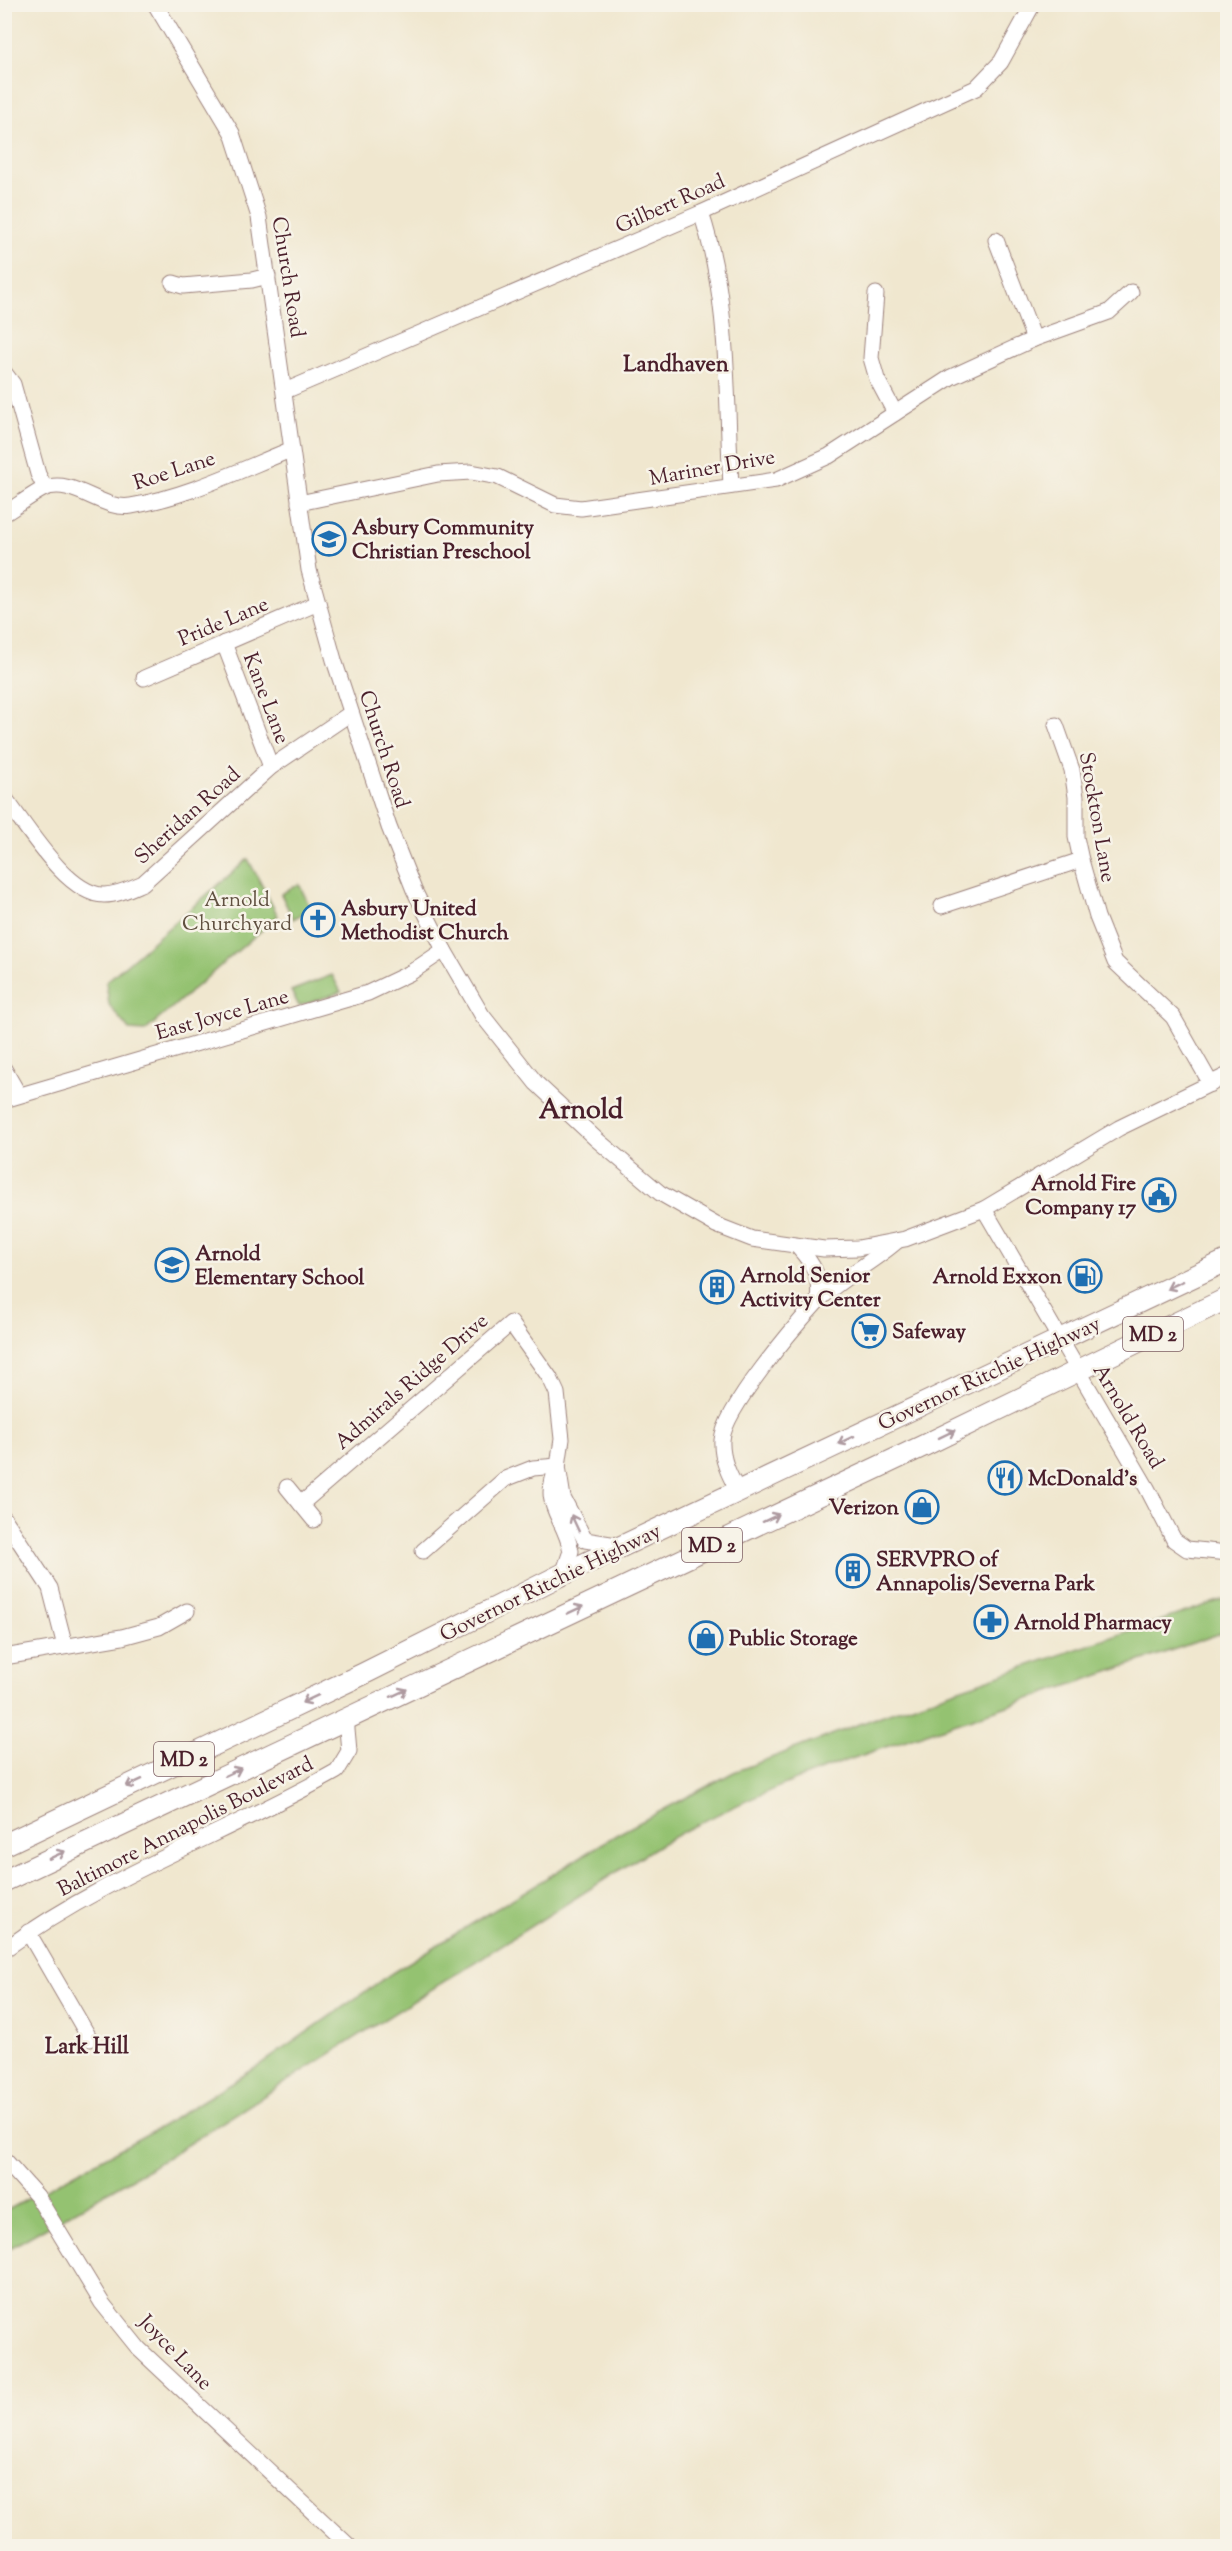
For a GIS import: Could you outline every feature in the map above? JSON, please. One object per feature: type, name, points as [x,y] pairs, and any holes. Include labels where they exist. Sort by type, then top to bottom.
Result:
[{"type":"highway","name":"Governor Ritchie Highway","points":[[4,1845],[363,1674],[623,1545],[1227,1260]]},
{"type":"highway","name":"Governor Ritchie Highway","points":[[4,1881],[1227,1298]]},
{"type":"highway","points":[[346,1718],[342,1705],[346,1694],[363,1674]]},
{"type":"street","name":"Church Road","points":[[155,4],[232,134],[259,217],[285,391],[290,450],[309,570],[318,603],[389,827],[414,890],[444,950],[482,1015],[536,1083],[602,1145],[660,1193],[716,1225],[752,1239],[798,1247],[858,1248],[897,1241]]},
{"type":"street","name":"Gilbert Road","points":[[285,391],[701,213],[976,88],[1001,62],[1033,4]]},
{"type":"street","points":[[701,213],[714,250],[718,286],[731,486]]},
{"type":"street","points":[[996,240],[1034,339]]},
{"type":"street","points":[[173,283],[183,286],[252,280],[268,276]]},
{"type":"street","name":"Mariner Drive","points":[[299,503],[438,474],[471,472],[498,477],[555,505],[581,508],[776,480],[829,456],[951,377],[1034,339],[1109,312],[1131,292]]},
{"type":"street","points":[[876,294],[871,358],[877,379],[895,413]]},
{"type":"street","points":[[4,372],[13,384],[38,474],[45,488],[4,514]]},
{"type":"street","name":"Roe Lane","points":[[45,488],[74,489],[109,504],[127,507],[164,500],[290,450]]},
{"type":"street","name":"Pride Lane","points":[[144,678],[318,603]]},
{"type":"street","name":"Kane Lane","points":[[224,643],[271,767]]},
{"type":"street","name":"Sheridan Road","points":[[4,797],[67,876],[82,890],[102,895],[121,893],[143,883],[271,767],[351,713]]},
{"type":"street","name":"Stockton Lane","points":[[1056,725],[1072,770],[1076,797],[1076,837],[1081,860],[1097,917],[1115,962],[1173,1017],[1211,1084]]},
{"type":"street","points":[[942,906],[1081,860]]},
{"type":"street","name":"East Joyce Lane","points":[[12,1098],[368,993],[410,973],[444,950]]},
{"type":"street","points":[[4,1069],[12,1098]]},
{"type":"street","points":[[738,1491],[724,1463],[722,1438],[726,1425],[788,1335],[818,1301],[897,1241],[984,1209],[1119,1128],[1227,1075]]},
{"type":"street","name":"Arnold Road","points":[[984,1209],[1147,1488],[1174,1540],[1187,1549],[1224,1553]]},
{"type":"street","points":[[798,1247],[818,1274],[820,1287],[818,1301]]},
{"type":"street","name":"Admirals Ridge Drive","points":[[301,1504],[511,1323],[550,1378],[557,1393],[562,1439],[558,1466],[549,1491],[553,1508],[572,1551],[563,1574]]},
{"type":"street","points":[[423,1551],[505,1479],[533,1467],[558,1466]]},
{"type":"street","name":"Admirals Ridge Drive","points":[[558,1466],[563,1498],[585,1540],[623,1545]]},
{"type":"street","points":[[287,1487],[314,1520]]},
{"type":"street","points":[[4,1518],[50,1588],[65,1647]]},
{"type":"street","points":[[4,1657],[122,1637],[159,1627],[187,1611]]},
{"type":"street","name":"Baltimore Annapolis Boulevard","points":[[4,1950],[28,1932],[120,1881],[337,1771],[349,1751],[346,1718]]},
{"type":"street","points":[[28,1932],[90,2038]]},
{"type":"street","name":"Joyce Lane","points":[[4,2159],[38,2196],[102,2303],[139,2349],[350,2547]]},
{"type":"green space","name":"Arnold Churchyard","points":[[248,859],[278,916],[145,1031],[129,1030],[109,1005],[106,982]]},
{"type":"green space","points":[[299,884],[311,909],[293,919],[281,894]]},
{"type":"green space","points":[[332,975],[341,992],[299,1006],[291,991]]},
{"type":"green space","points":[[1227,1598],[1227,1631],[850,1759],[772,1790],[696,1825],[659,1845],[155,2165],[5,2251],[4,2212],[160,2127],[257,2067],[392,1973],[616,1835],[734,1772],[886,1714]]},
{"type":"place","name":"Asbury Community Christian Preschool","points":[[329,539]]},
{"type":"place","name":"Asbury United Methodist Church","points":[[318,920]]},
{"type":"place","name":"Arnold Fire Company 17","points":[[1159,1195]]},
{"type":"place","name":"Arnold Elementary School","points":[[172,1265]]},
{"type":"place","name":"Arnold Exxon","points":[[1085,1276]]},
{"type":"place","name":"Arnold Senior Activity Center","points":[[717,1287]]},
{"type":"place","name":"Safeway","points":[[869,1331]]},
{"type":"place","name":"McDonald's","points":[[1005,1478]]},
{"type":"place","name":"Verizon","points":[[922,1507]]},
{"type":"place","name":"SERVPRO of Annapolis/Severna Park","points":[[853,1571]]},
{"type":"place","name":"Arnold Pharmacy","points":[[991,1622]]},
{"type":"place","name":"Public Storage","points":[[706,1638]]},
{"type":"district","name":"Landhaven","points":[[676,363]]},
{"type":"district","name":"Arnold","points":[[581,1109]]},
{"type":"district","name":"Lark Hill","points":[[87,2045]]}]
